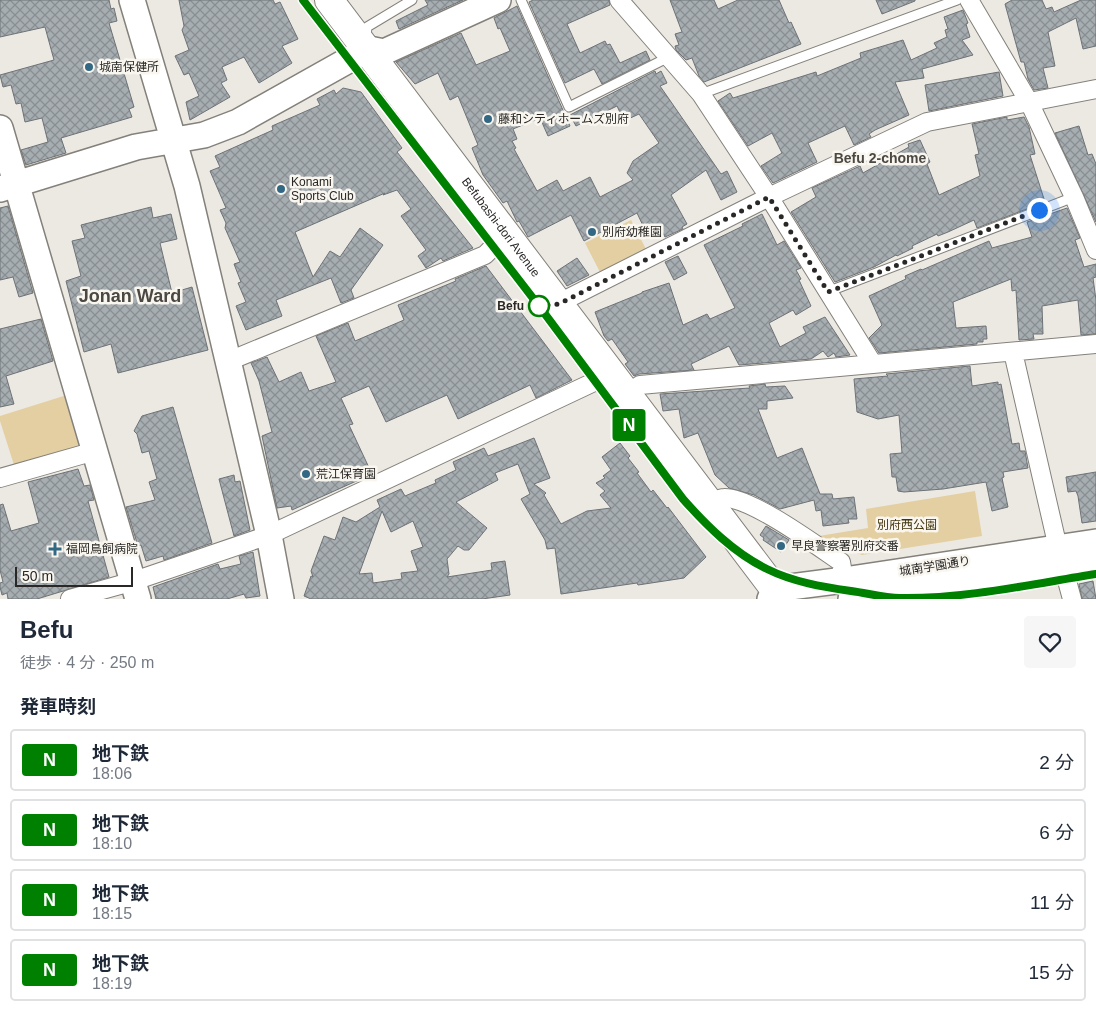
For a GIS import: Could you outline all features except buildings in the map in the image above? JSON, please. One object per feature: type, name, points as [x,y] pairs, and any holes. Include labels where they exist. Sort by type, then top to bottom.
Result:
[{"type":"highway","name":"Befubashi-dori Avenue","points":[[310,0],[359,52],[559,304],[710,503],[772,597]]},
{"type":"highway","name":"Befubashi-dori Avenue","points":[[329,0],[359,52],[496,246],[596,381],[772,597]]},
{"type":"street","points":[[8,187],[136,146],[204,135],[238,122],[359,52],[384,52],[498,0]]},
{"type":"street","points":[[619,0],[701,94],[769,197],[873,364]]},
{"type":"street","points":[[969,0],[1029,102],[1074,197],[1096,250]]},
{"type":"street","points":[[134,1],[187,186],[269,536],[280,599]]},
{"type":"street","points":[[559,304],[769,197],[927,122],[1096,89]]},
{"type":"street","points":[[0,128],[8,187],[95,451],[136,590]]},
{"type":"street","points":[[229,361],[485,255],[496,246]]},
{"type":"street","points":[[70,599],[136,590],[269,536],[596,381],[627,394],[640,385],[1096,344]]},
{"type":"street","points":[[1013,352],[1060,557],[1072,599]]},
{"type":"street","points":[[0,478],[95,451]]},
{"type":"street","points":[[710,503],[723,498],[744,502],[795,531],[841,562],[847,590]]},
{"type":"street","name":"城南学園通り","points":[[847,590],[900,594],[1060,557],[1096,542]]},
{"type":"street","name":"城南学園通り","points":[[772,597],[847,590],[1060,557],[1096,560]]},
{"type":"lane","points":[[359,52],[367,27],[412,0]]},
{"type":"lane","points":[[521,0],[569,107],[669,57]]},
{"type":"lane","points":[[701,94],[957,0]]},
{"type":"lane","points":[[828,292],[1074,197]]},
{"type":"green space","points":[[631,220],[647,251],[601,274],[585,243]]},
{"type":"green space","points":[[70,394],[86,446],[15,468],[0,416]]},
{"type":"green space","name":"別府西公園","points":[[975,491],[982,536],[862,555],[819,536],[868,528],[866,509]]},
{"type":"metro line","name":"N","points":[[303,0],[539,306],[650,452],[683,499],[708,526],[742,554],[768,569],[818,587],[899,598],[939,597],[981,592],[1096,574]]},
{"type":"place","name":"城南保健所","points":[[89,67]]},
{"type":"place","name":"藤和シティホームズ別府","points":[[488,119]]},
{"type":"place","name":"Konami Sports Club","points":[[281,189]]},
{"type":"place","name":"別府幼稚園","points":[[592,232]]},
{"type":"place","name":"Befu","points":[[539,306]]},
{"type":"place","name":"荒江保育園","points":[[306,474]]},
{"type":"place","name":"早良警察署別府交番","points":[[781,546]]},
{"type":"place","name":"福岡鳥飼病院","points":[[55,549]]},
{"type":"district","name":"Befu 2-chome","points":[[880,158]]},
{"type":"district","name":"Jonan Ward","points":[[130,296]]},
{"type":"route","points":[[539,306],[559,304],[769,197],[828,292],[1039,210]]}]
